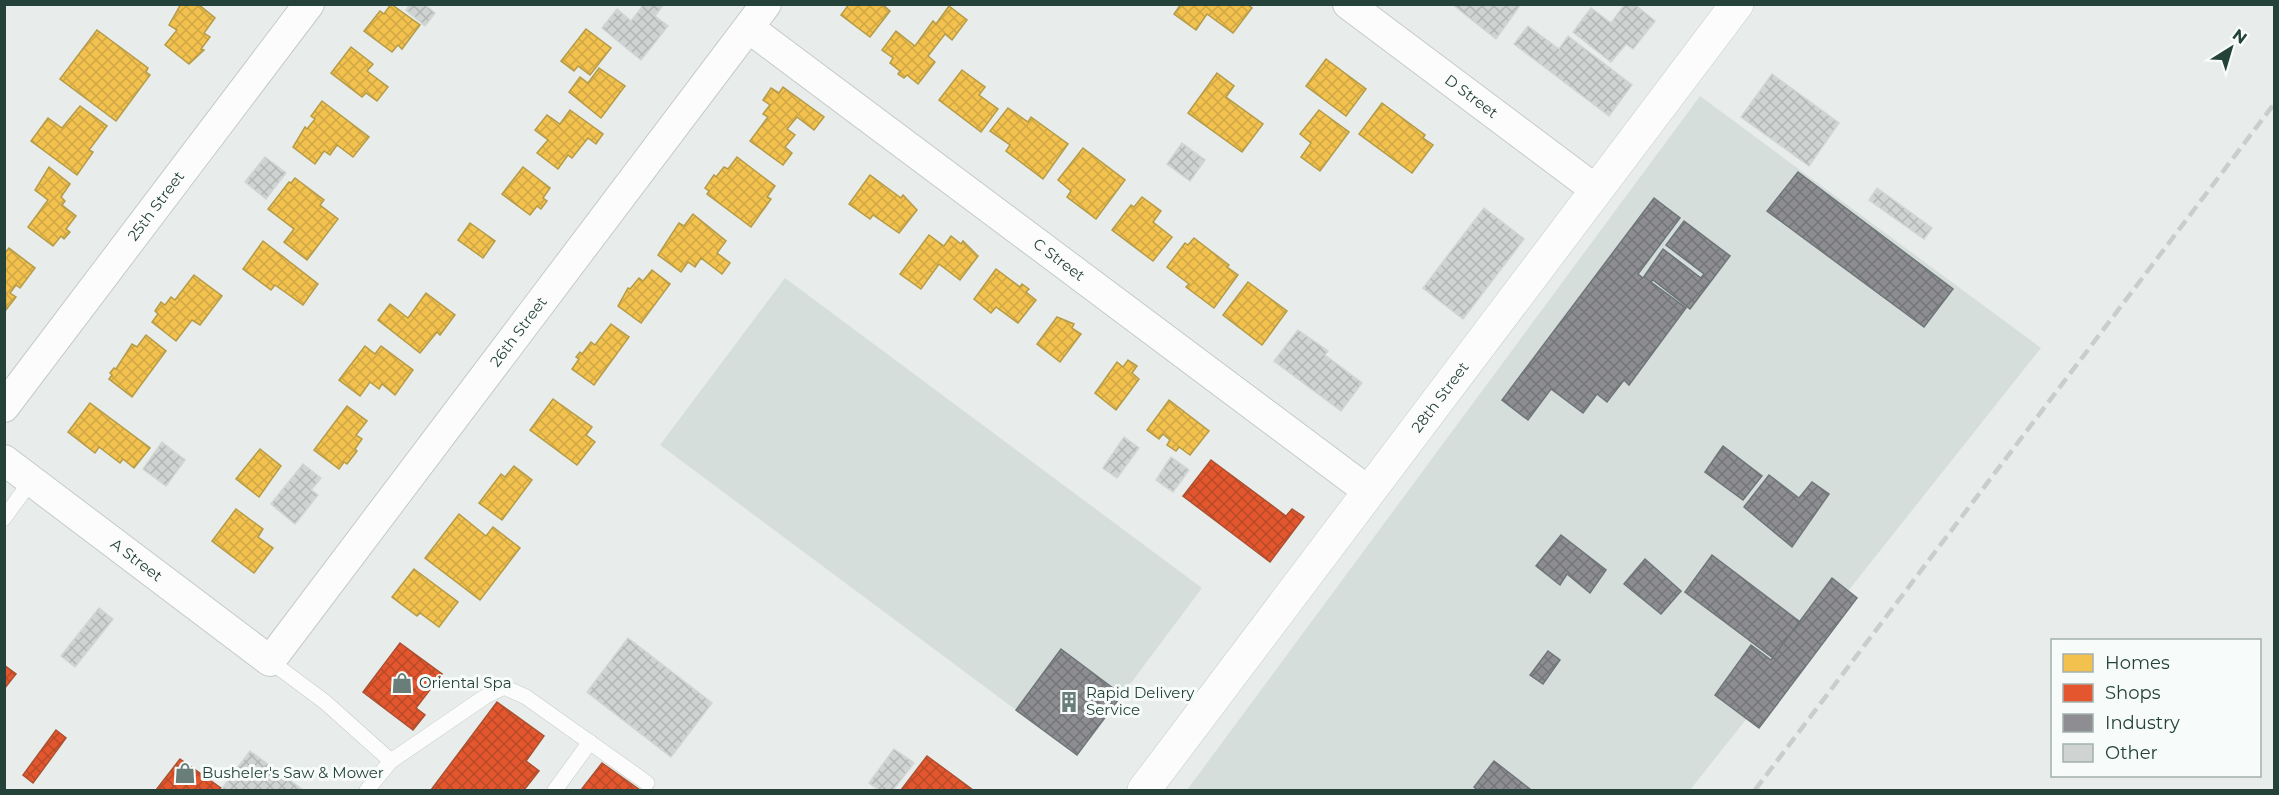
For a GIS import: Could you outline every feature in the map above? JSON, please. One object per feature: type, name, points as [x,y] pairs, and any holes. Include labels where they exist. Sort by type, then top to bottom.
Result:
[{"type":"main road","name":"28th Street","points":[[1144,790],[1737,4]]},
{"type":"street","name":"25th Street","points":[[4,407],[309,4]]},
{"type":"street","name":"D Street","points":[[1348,4],[1596,190]]},
{"type":"street","name":"C Street","points":[[757,16],[1368,491]]},
{"type":"street","name":"26th Street","points":[[270,661],[757,16]]},
{"type":"street","name":"A Street","points":[[4,460],[270,661]]},
{"type":"lane","points":[[6,514],[31,481]]},
{"type":"lane","points":[[270,661],[326,702],[391,761]]},
{"type":"lane","points":[[367,790],[391,761],[486,696],[504,687],[526,697],[646,783]]},
{"type":"lane","points":[[555,790],[590,742]]},
{"type":"shaded area","points":[[1700,96],[2041,348],[1690,790],[1187,790]]},
{"type":"shaded area","name":"Rapid Delivery Service","points":[[785,278],[1202,588],[1122,695],[1062,649],[1016,710],[660,445]]},
{"type":"building: Homes","points":[[181,4],[198,4],[215,18],[204,33],[210,37],[201,49],[204,50],[189,64],[165,45],[177,30],[169,25]]},
{"type":"building: Homes","points":[[391,4],[420,25],[402,49],[398,45],[392,52],[364,31],[380,11],[384,14]]},
{"type":"building: Homes","points":[[849,4],[882,4],[890,11],[870,37],[841,15]]},
{"type":"building: Homes","points":[[1181,4],[1247,4],[1252,8],[1233,33],[1207,14],[1196,30],[1174,14]]},
{"type":"building: Homes","points":[[949,6],[967,20],[952,40],[945,34],[928,56],[935,62],[918,84],[907,75],[904,78],[898,74],[900,71],[890,63],[893,58],[882,50],[896,31],[915,46],[933,21],[936,24]]},
{"type":"building: Homes","points":[[586,29],[611,48],[590,75],[578,66],[574,71],[561,61]]},
{"type":"building: Homes","points":[[97,30],[148,68],[146,72],[150,75],[116,121],[60,79]]},
{"type":"building: Homes","points":[[351,47],[373,64],[367,71],[388,87],[377,101],[366,93],[362,97],[331,73]]},
{"type":"building: Homes","points":[[1326,59],[1366,89],[1346,116],[1306,86]]},
{"type":"building: Homes","points":[[599,68],[625,86],[601,118],[569,92],[580,77],[588,83]]},
{"type":"building: Homes","points":[[962,70],[985,87],[979,95],[998,109],[981,132],[939,100]]},
{"type":"building: Homes","points":[[1217,73],[1234,86],[1226,97],[1263,124],[1242,152],[1188,113]]},
{"type":"building: Homes","points":[[783,87],[824,117],[814,130],[797,117],[787,129],[795,135],[785,147],[792,153],[783,165],[750,141],[768,117],[763,114],[770,105],[763,100],[771,88],[779,93]]},
{"type":"building: Homes","points":[[322,101],[369,137],[353,157],[337,145],[330,155],[324,151],[315,164],[293,147],[305,127],[307,129],[315,119],[311,116]]},
{"type":"building: Homes","points":[[1382,103],[1425,135],[1423,138],[1433,145],[1412,173],[1359,134]]},
{"type":"building: Homes","points":[[80,106],[107,126],[89,150],[93,152],[77,175],[31,141],[48,118],[62,128]]},
{"type":"building: Homes","points":[[1008,108],[1028,122],[1031,117],[1068,144],[1043,179],[1006,151],[1010,145],[990,131]]},
{"type":"building: Homes","points":[[570,110],[603,134],[596,144],[588,138],[572,158],[568,155],[558,169],[537,153],[548,140],[535,130],[547,115],[560,124]]},
{"type":"building: Homes","points":[[1319,110],[1349,132],[1320,171],[1301,157],[1311,143],[1300,134]]},
{"type":"building: Homes","points":[[1083,148],[1125,180],[1096,219],[1067,197],[1071,191],[1058,180]]},
{"type":"building: Homes","points":[[737,157],[775,186],[767,197],[771,199],[751,227],[707,194],[709,191],[705,188],[714,175],[716,177],[724,167],[728,169]]},
{"type":"building: Homes","points":[[49,167],[70,184],[61,197],[65,201],[62,205],[76,216],[66,229],[70,232],[64,239],[61,236],[53,246],[28,227],[48,200],[35,190]]},
{"type":"building: Homes","points":[[523,167],[550,188],[543,198],[547,201],[541,209],[537,206],[530,215],[502,194]]},
{"type":"building: Homes","points":[[870,175],[901,198],[903,195],[917,210],[899,233],[873,215],[870,219],[849,204]]},
{"type":"building: Homes","points":[[295,178],[324,200],[320,205],[338,219],[307,260],[284,242],[294,229],[268,209],[289,182],[291,183]]},
{"type":"building: Homes","points":[[1142,197],[1161,211],[1153,222],[1172,237],[1153,261],[1112,230],[1131,205],[1134,207]]},
{"type":"building: Homes","points":[[693,214],[726,241],[717,253],[730,263],[722,274],[701,258],[695,267],[688,262],[681,272],[658,255],[679,223],[684,226]]},
{"type":"building: Homes","points":[[470,223],[495,241],[483,258],[458,240]]},
{"type":"building: Homes","points":[[929,235],[944,246],[951,236],[961,244],[963,241],[978,256],[960,280],[939,264],[921,289],[900,274]]},
{"type":"building: Homes","points":[[1194,238],[1229,265],[1227,267],[1238,275],[1214,308],[1186,287],[1189,284],[1167,267],[1185,243],[1188,245]]},
{"type":"building: Homes","points":[[263,241],[318,284],[303,305],[275,285],[271,290],[243,269]]},
{"type":"building: Homes","points":[[9,248],[35,268],[20,288],[16,285],[10,293],[16,297],[6,310],[4,254]]},
{"type":"building: Homes","points":[[996,269],[1020,287],[1022,284],[1029,289],[1026,292],[1036,300],[1018,323],[996,307],[991,313],[974,299]]},
{"type":"building: Homes","points":[[652,270],[670,284],[641,323],[618,306],[628,288],[630,289],[639,278],[643,281]]},
{"type":"building: Homes","points":[[194,275],[222,296],[200,325],[192,320],[176,341],[152,322],[158,314],[155,311],[161,302],[165,305],[171,297],[175,300]]},
{"type":"building: Homes","points":[[1248,282],[1287,311],[1262,345],[1223,315]]},
{"type":"building: Homes","points":[[426,293],[455,315],[440,335],[437,332],[420,353],[378,320],[390,304],[408,318]]},
{"type":"building: Homes","points":[[1057,317],[1074,324],[1072,328],[1081,334],[1060,362],[1037,344]]},
{"type":"building: Homes","points":[[611,324],[629,337],[594,385],[572,369],[579,359],[576,357],[580,352],[582,354],[591,342],[595,345]]},
{"type":"building: Homes","points":[[146,335],[166,351],[132,397],[109,379],[112,375],[110,373],[114,368],[116,369],[132,344],[137,347]]},
{"type":"building: Homes","points":[[365,346],[375,354],[381,346],[413,370],[395,395],[382,384],[379,389],[370,382],[360,396],[339,380]]},
{"type":"building: Homes","points":[[1128,360],[1137,366],[1132,373],[1139,379],[1116,410],[1095,393],[1117,362],[1123,367]]},
{"type":"building: Homes","points":[[553,399],[592,427],[586,435],[595,442],[577,465],[530,430]]},
{"type":"building: Homes","points":[[1169,400],[1209,431],[1190,455],[1179,447],[1176,451],[1167,445],[1170,440],[1163,434],[1159,439],[1147,430]]},
{"type":"building: Homes","points":[[90,403],[150,448],[134,468],[123,459],[120,463],[99,447],[95,453],[68,432]]},
{"type":"building: Homes","points":[[347,406],[367,421],[356,435],[362,439],[355,449],[357,451],[347,464],[344,462],[339,469],[314,450]]},
{"type":"building: Homes","points":[[260,449],[281,466],[259,497],[236,479]]},
{"type":"building: Homes","points":[[514,466],[532,480],[502,520],[479,503],[501,474],[505,477]]},
{"type":"building: Homes","points":[[236,509],[263,529],[258,537],[273,548],[254,573],[212,541]]},
{"type":"building: Homes","points":[[459,514],[486,536],[493,527],[520,548],[480,600],[425,558]]},
{"type":"building: Homes","points":[[414,569],[458,602],[439,627],[420,613],[417,616],[392,597]]},
{"type":"building: Shops","points":[[1211,460],[1286,516],[1292,509],[1304,517],[1270,562],[1183,496]]},
{"type":"building: Shops","name":"Oriental Spa","points":[[400,643],[442,674],[416,708],[425,715],[413,730],[363,692]]},
{"type":"building: Shops","points":[[4,665],[16,674],[4,689]]},
{"type":"building: Shops","points":[[497,702],[544,736],[526,761],[539,771],[524,790],[431,790]]},
{"type":"building: Shops","points":[[56,730],[66,738],[33,783],[23,775]]},
{"type":"building: Shops","points":[[927,756],[973,790],[901,790]]},
{"type":"building: Shops","name":"Busheler's Saw & Mower","points":[[180,759],[221,788],[219,790],[156,790]]},
{"type":"building: Shops","points":[[602,763],[640,790],[581,790]]},
{"type":"building: Industry","points":[[1798,172],[1953,289],[1924,327],[1767,211]]},
{"type":"building: Industry","points":[[1654,198],[1680,218],[1638,274],[1643,278],[1663,249],[1701,278],[1704,274],[1666,245],[1684,221],[1730,256],[1690,309],[1653,280],[1651,282],[1686,308],[1629,385],[1624,380],[1607,402],[1597,394],[1583,413],[1551,389],[1528,420],[1502,400]]},
{"type":"building: Industry","points":[[1723,446],[1762,476],[1743,500],[1705,472]]},
{"type":"building: Industry","points":[[1769,475],[1799,498],[1812,482],[1829,494],[1792,547],[1744,507]]},
{"type":"building: Industry","points":[[1561,535],[1606,570],[1590,593],[1567,574],[1560,585],[1536,566]]},
{"type":"building: Industry","points":[[1712,555],[1800,622],[1773,658],[1685,592]]},
{"type":"building: Industry","points":[[1645,559],[1681,591],[1661,614],[1624,584]]},
{"type":"building: Industry","points":[[1832,578],[1857,598],[1759,728],[1715,695],[1751,645],[1771,660]]},
{"type":"building: Industry","name":"Rapid Delivery Service","points":[[1061,649],[1122,695],[1077,755],[1016,710]]},
{"type":"building: Industry","points":[[1548,651],[1560,660],[1543,684],[1530,675]]},
{"type":"building: Industry","points":[[1494,761],[1530,789],[1478,790],[1474,787]]},
{"type":"building: Other","points":[[410,4],[424,4],[435,13],[425,26],[406,10]]},
{"type":"building: Other","points":[[639,4],[664,4],[655,16],[668,26],[641,60],[602,28],[617,9],[631,21],[642,7]]},
{"type":"building: Other","points":[[1452,4],[1521,4],[1496,39]]},
{"type":"building: Other","points":[[1625,4],[1634,4],[1655,21],[1633,49],[1626,44],[1611,62],[1573,32],[1591,8],[1611,23]]},
{"type":"building: Other","points":[[1528,26],[1559,49],[1568,36],[1632,85],[1609,116],[1514,44]]},
{"type":"building: Other","points":[[1772,74],[1839,123],[1809,166],[1741,117]]},
{"type":"building: Other","points":[[1182,143],[1205,160],[1190,181],[1167,164]]},
{"type":"building: Other","points":[[265,157],[286,173],[266,199],[245,182]]},
{"type":"building: Other","points":[[1877,188],[1932,228],[1924,239],[1869,200]]},
{"type":"building: Other","points":[[1484,208],[1524,239],[1463,319],[1423,288]]},
{"type":"building: Other","points":[[1298,330],[1328,351],[1325,355],[1362,383],[1341,411],[1274,361]]},
{"type":"building: Other","points":[[1124,437],[1139,448],[1117,478],[1103,468]]},
{"type":"building: Other","points":[[162,442],[185,460],[166,486],[143,469]]},
{"type":"building: Other","points":[[1171,457],[1189,470],[1173,492],[1156,480]]},
{"type":"building: Other","points":[[303,464],[321,478],[311,490],[318,495],[295,524],[271,504]]},
{"type":"building: Other","points":[[99,608],[113,619],[75,667],[61,656]]},
{"type":"building: Other","points":[[628,638],[712,703],[671,757],[587,692]]},
{"type":"building: Other","points":[[894,749],[914,763],[893,790],[879,790],[869,783]]},
{"type":"building: Other","points":[[250,751],[303,790],[221,790]]},
{"type":"railway","points":[[1755,790],[2274,104]]},
{"type":"place","name":"Oriental Spa","points":[[402,683]]},
{"type":"place","name":"Rapid Delivery Service","points":[[1069,702]]},
{"type":"place","name":"Busheler's Saw & Mower","points":[[185,773]]}]
